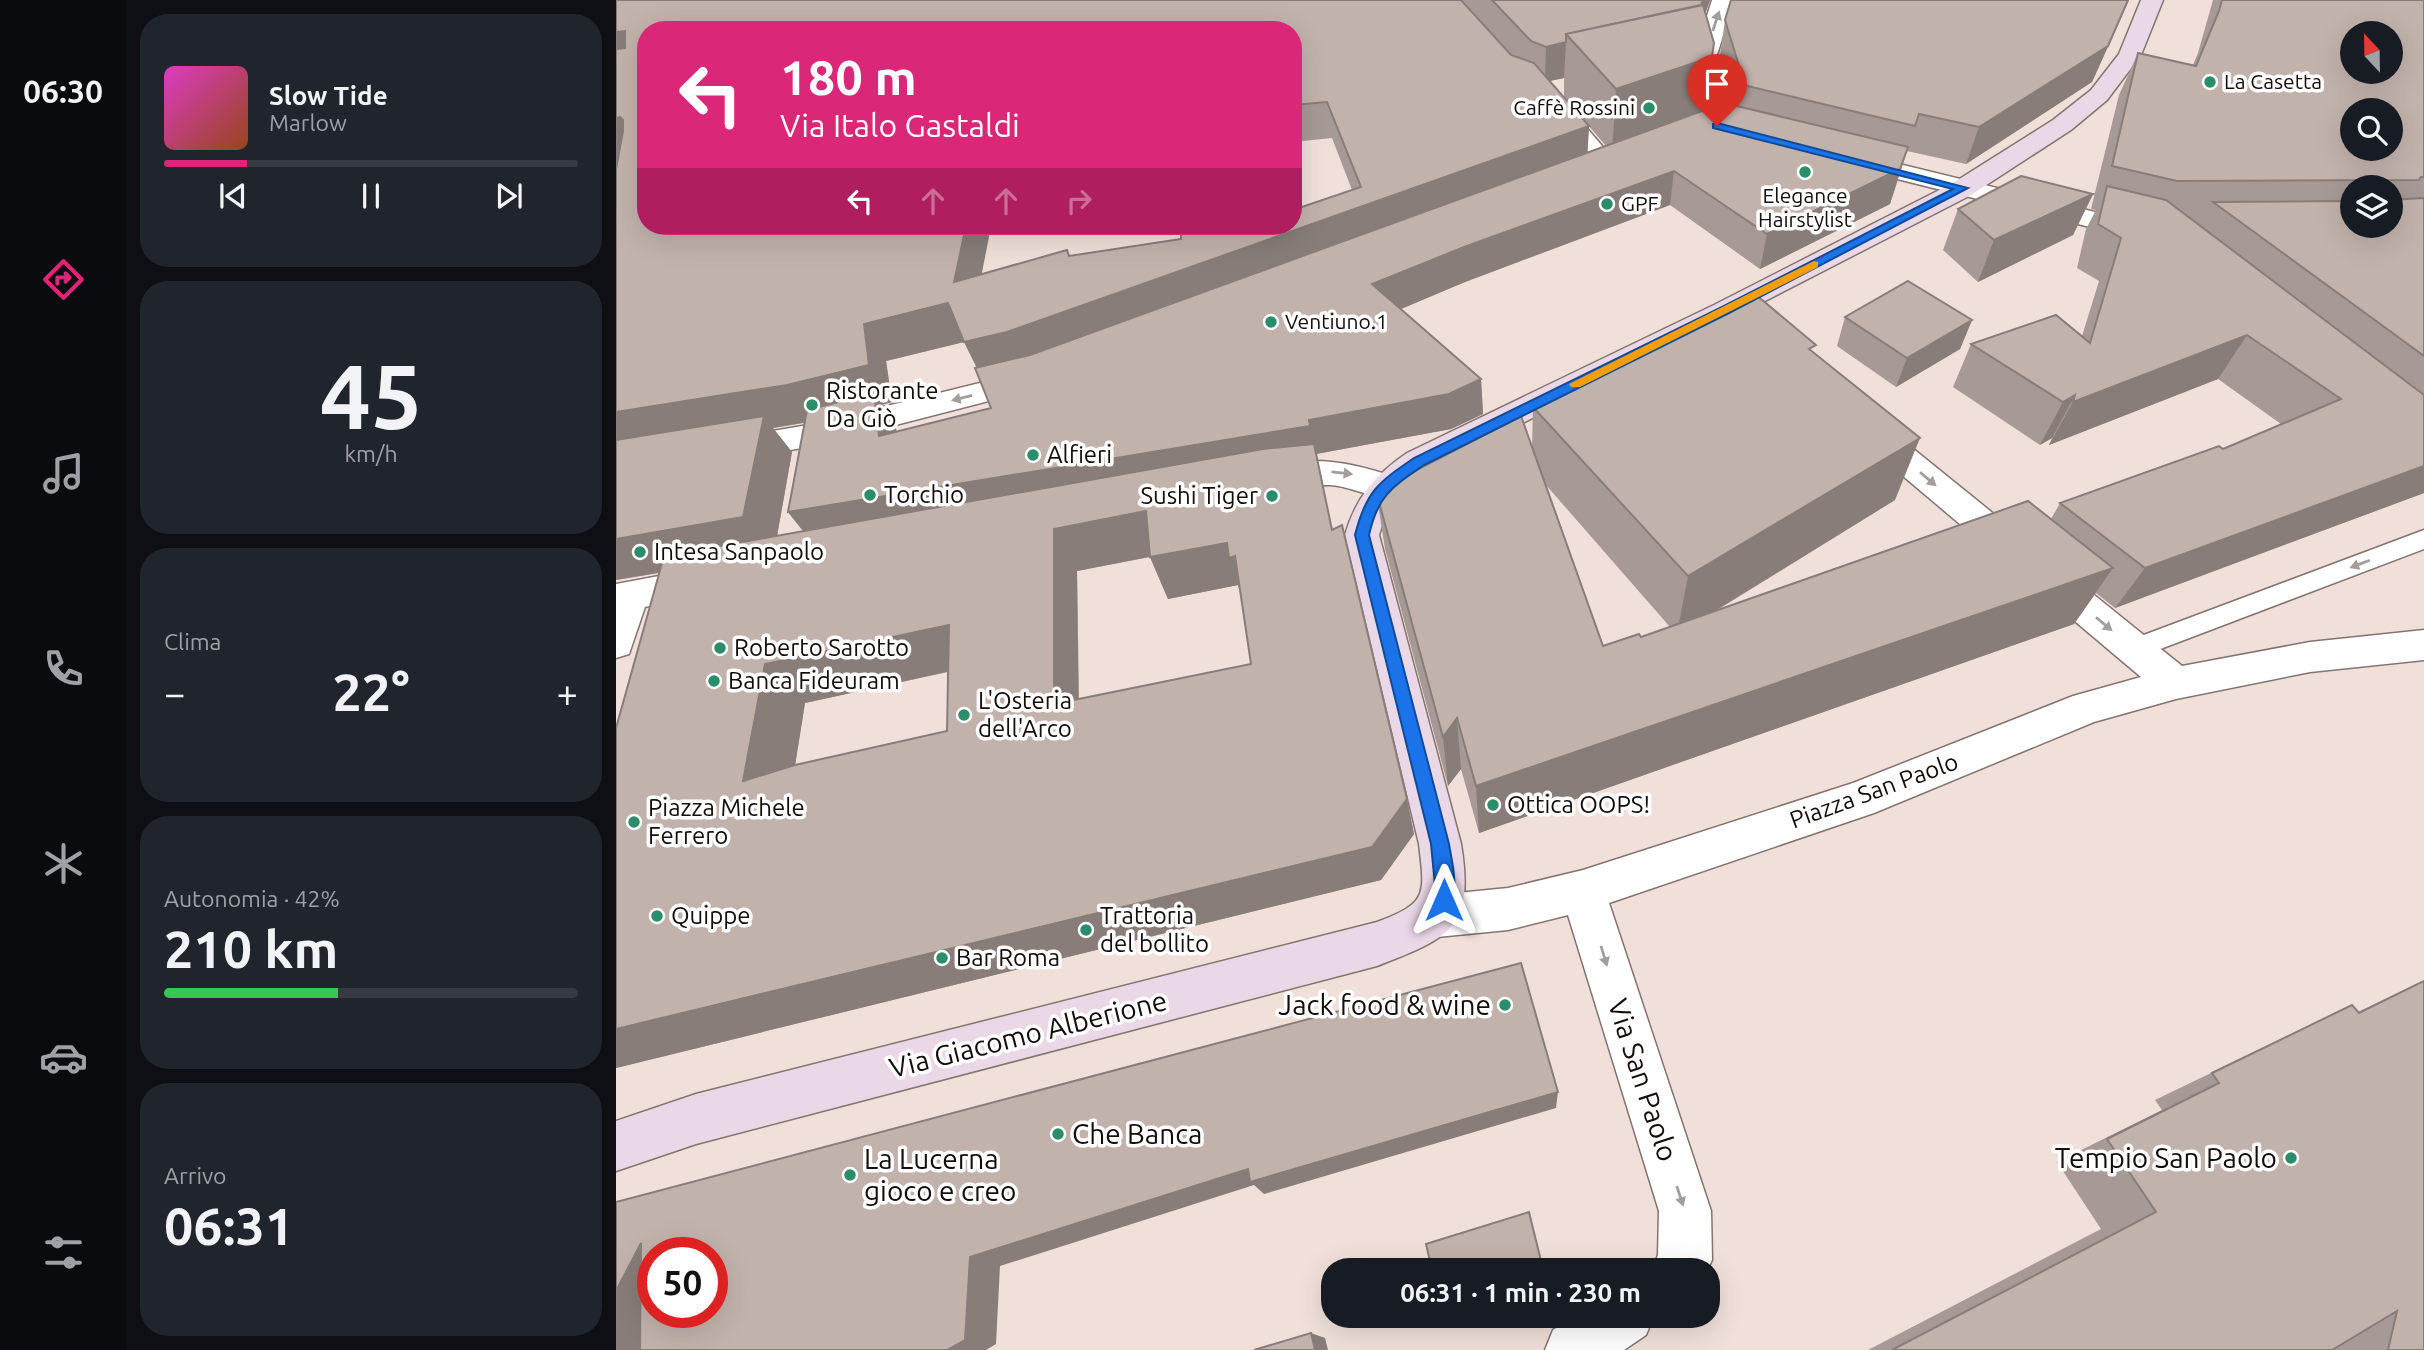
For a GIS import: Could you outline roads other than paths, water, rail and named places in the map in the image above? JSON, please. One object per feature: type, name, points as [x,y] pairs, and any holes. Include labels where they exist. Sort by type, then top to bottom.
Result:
[{"type":"main road","points":[[1437,916],[1444,900],[1445,873],[1440,844],[1362,535],[1367,512],[1383,486],[1419,461],[1735,320],[1962,188],[2062,125],[2099,95],[2130,55],[2151,0]]},
{"type":"main road","name":"Via Giacomo Alberione","points":[[616,1146],[696,1119],[1377,944],[1418,928],[1437,916]]},
{"type":"street","points":[[1723,0],[1706,55],[1720,106],[1704,130],[1769,139]]},
{"type":"street","points":[[1679,61],[1706,55]]},
{"type":"street","points":[[1570,86],[1538,90],[1607,165]]},
{"type":"street","points":[[1833,155],[2162,238]]},
{"type":"street","points":[[695,454],[812,448],[1059,370]]},
{"type":"street","points":[[1843,409],[2176,683]]},
{"type":"street","points":[[1234,485],[1334,472],[1357,475],[1383,486]]},
{"type":"street","points":[[616,643],[623,596],[745,574]]},
{"type":"street","name":"Piazza San Paolo","points":[[2310,657],[2424,620]]},
{"type":"street","name":"Piazza San Paolo","points":[[1437,916],[1508,909],[1583,891],[1858,800],[2087,708],[2176,683],[2310,657],[2424,645]]},
{"type":"street","name":"Via San Paolo","points":[[1583,891],[1685,1211],[1685,1258]]},
{"type":"street","points":[[1573,1350],[1608,1328]]},
{"type":"lane","points":[[2134,649],[2424,539]]},
{"type":"place","name":"La Casetta","points":[[2210,82]]},
{"type":"place","name":"Caffè Rossini","points":[[1649,108]]},
{"type":"place","name":"Elegance Hairstylist","points":[[1805,172]]},
{"type":"place","name":"GPF","points":[[1607,204]]},
{"type":"place","name":"Ventiuno.1","points":[[1271,322]]},
{"type":"place","name":"Ristorante Da Giò","points":[[812,405]]},
{"type":"place","name":"Alfieri","points":[[1033,455]]},
{"type":"place","name":"Torchio","points":[[870,495]]},
{"type":"place","name":"Sushi Tiger","points":[[1272,496]]},
{"type":"place","name":"Intesa Sanpaolo","points":[[640,552]]},
{"type":"place","name":"Roberto Sarotto","points":[[720,648]]},
{"type":"place","name":"Banca Fideuram","points":[[714,681]]},
{"type":"place","name":"L'Osteria dell'Arco","points":[[964,715]]},
{"type":"place","name":"Ottica OOPS!","points":[[1493,805]]},
{"type":"place","name":"Piazza Michele Ferrero","points":[[634,822]]},
{"type":"place","name":"Quippe","points":[[657,916]]},
{"type":"place","name":"Trattoria del bollito","points":[[1086,930]]},
{"type":"place","name":"Bar Roma","points":[[942,958]]},
{"type":"place","name":"Jack food & wine","points":[[1505,1005]]},
{"type":"place","name":"Che Banca","points":[[1058,1134]]},
{"type":"place","name":"Tempio San Paolo","points":[[2291,1158]]},
{"type":"place","name":"La Lucerna gioco e creo","points":[[850,1175]]}]
